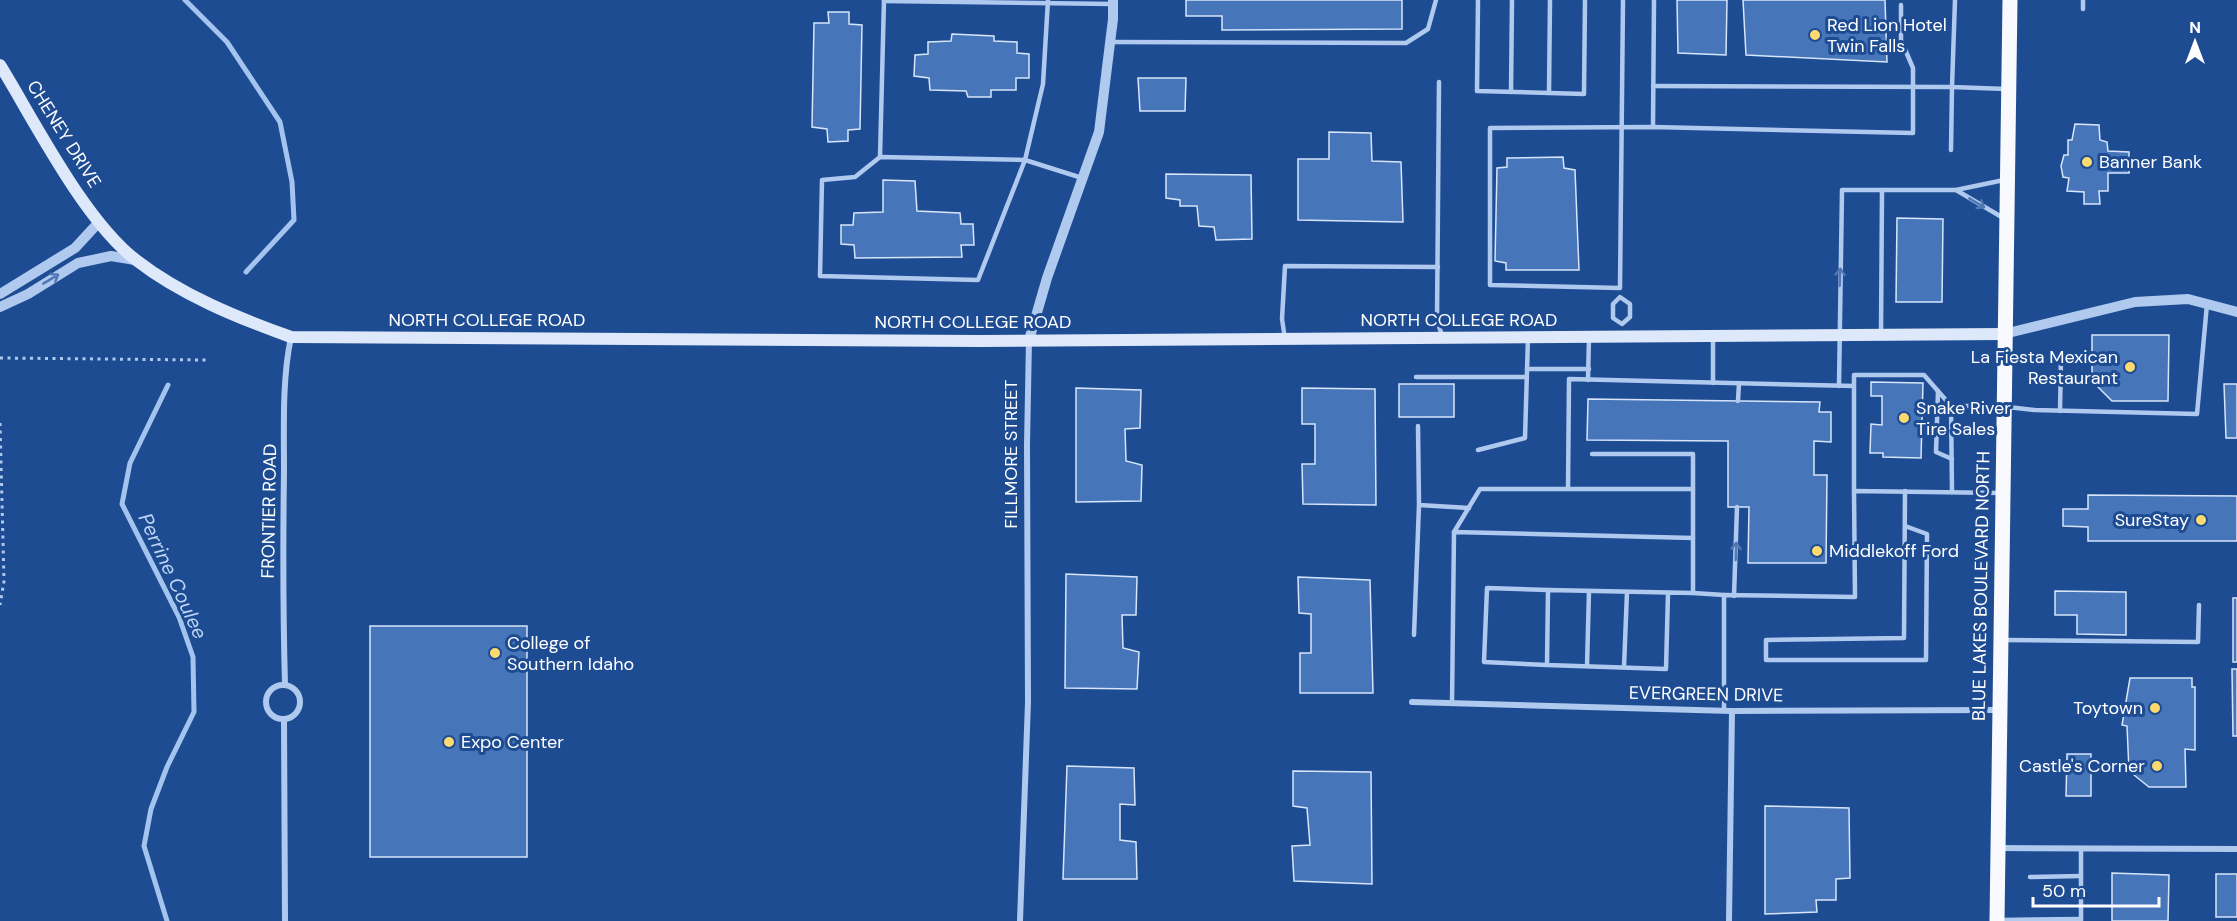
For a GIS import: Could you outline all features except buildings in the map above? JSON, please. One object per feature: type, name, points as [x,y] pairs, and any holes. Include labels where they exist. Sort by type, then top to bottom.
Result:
[{"type":"main road","name":"BLUE LAKES BOULEVARD NORTH","points":[[1996,921],[2010,0]]},
{"type":"main road","name":"CHENEY DRIVE","points":[[0,65],[99,222]]},
{"type":"main road","name":"NORTH COLLEGE ROAD","points":[[99,222],[135,260],[207,302],[291,337],[1285,339],[1590,337],[1622,330],[1713,336],[2004,334]]},
{"type":"street","name":"FILLMORE STREET","points":[[1020,921],[1028,702],[1029,340],[1047,278],[1099,132],[1113,2]]},
{"type":"street","points":[[0,294],[75,248],[99,222]]},
{"type":"street","points":[[0,307],[28,294],[78,263],[111,256],[135,260]]},
{"type":"street","points":[[2004,334],[2135,302],[2188,299],[2237,312]]},
{"type":"street","name":"FRONTIER ROAD","points":[[284,719],[294,715],[300,705],[295,690],[285,685],[283,598],[285,415],[286,358],[291,337]]},
{"type":"street","points":[[285,685],[270,691],[265,702],[273,716],[284,719],[285,921]]},
{"type":"street","name":"EVERGREEN DRIVE","points":[[1412,702],[1732,711],[1999,710]]},
{"type":"street","points":[[1729,921],[1732,711]]},
{"type":"street","points":[[1998,848],[2237,849]]},
{"type":"lane","points":[[880,157],[884,0],[1113,2]]},
{"type":"lane","points":[[1110,42],[1406,43],[1428,29],[1436,0]]},
{"type":"lane","points":[[1478,0],[1477,91],[1584,94],[1585,0]]},
{"type":"lane","points":[[1511,92],[1512,0]]},
{"type":"lane","points":[[1549,93],[1550,0]]},
{"type":"lane","points":[[1620,297],[1630,304],[1630,317],[1622,330],[1613,318],[1613,304],[1620,297],[1623,0]]},
{"type":"lane","points":[[1653,127],[1654,0]]},
{"type":"lane","points":[[1951,150],[1955,0]]},
{"type":"lane","points":[[2083,0],[2083,9]]},
{"type":"lane","points":[[1048,1],[1043,84],[1026,160],[978,280],[820,276],[822,180],[855,177],[880,157],[1026,160],[1082,178]]},
{"type":"lane","points":[[1620,288],[1490,285],[1490,128],[1653,127],[1913,134],[1913,68],[1901,40],[1901,5]]},
{"type":"lane","points":[[1439,82],[1437,321],[1443,338]]},
{"type":"lane","points":[[1653,86],[2008,89]]},
{"type":"lane","points":[[1839,386],[1842,190],[1956,190],[2007,180]]},
{"type":"lane","points":[[1881,335],[1882,190]]},
{"type":"lane","points":[[1956,190],[2006,220]]},
{"type":"lane","points":[[1285,339],[1282,319],[1285,266],[1438,267]]},
{"type":"lane","points":[[1952,406],[2197,414],[2207,304]]},
{"type":"lane","points":[[1713,336],[1713,382]]},
{"type":"lane","points":[[1478,450],[1525,438],[1527,337]]},
{"type":"lane","points":[[1588,380],[1590,337]]},
{"type":"lane","points":[[2060,411],[2061,357]]},
{"type":"lane","points":[[1527,369],[1589,369]]},
{"type":"lane","points":[[1668,592],[1666,669],[1484,662],[1487,588],[1668,592],[1734,596],[1855,597],[1854,375],[1924,375],[1952,406],[1952,492]]},
{"type":"lane","points":[[1416,377],[1527,377]]},
{"type":"lane","points":[[1568,489],[1569,379],[1854,386]]},
{"type":"lane","points":[[1738,401],[1739,383]]},
{"type":"lane","points":[[1938,391],[1936,452],[1952,459]]},
{"type":"lane","points":[[1414,635],[1419,505],[1418,426]]},
{"type":"lane","points":[[1592,454],[1693,454],[1693,593]]},
{"type":"lane","points":[[1452,704],[1454,532],[1480,489],[1693,489]]},
{"type":"lane","points":[[1854,491],[2002,493]]},
{"type":"lane","points":[[1905,491],[1904,638],[1766,640],[1766,660],[1926,660],[1927,534],[1905,526]]},
{"type":"lane","points":[[1419,505],[1469,508]]},
{"type":"lane","points":[[1734,596],[1737,507]]},
{"type":"lane","points":[[1454,532],[1693,538]]},
{"type":"lane","points":[[1547,665],[1548,590]]},
{"type":"lane","points":[[1587,666],[1589,591]]},
{"type":"lane","points":[[1624,667],[1627,592]]},
{"type":"lane","points":[[1724,595],[1724,710]]},
{"type":"lane","points":[[2000,640],[2198,642],[2199,604]]},
{"type":"lane","points":[[1996,921],[2081,920],[2081,849]]},
{"type":"lane","points":[[2030,878],[2081,876]]},
{"type":"path","points":[[0,358],[206,360]]},
{"type":"path","points":[[0,423],[4,581],[0,605]]},
{"type":"waterway","name":"Perrine Coulee","points":[[185,0],[227,42],[280,122],[292,182],[294,220],[246,272]]},
{"type":"waterway","name":"Perrine Coulee","points":[[167,921],[144,846],[151,809],[167,767],[194,712],[193,657],[179,617],[122,504],[130,463],[168,385]]},
{"type":"place","name":"Red Lion Hotel Twin Falls","points":[[1815,35]]},
{"type":"place","name":"Banner Bank","points":[[2087,162]]},
{"type":"place","name":"La Fiesta Mexican Restaurant","points":[[2130,367]]},
{"type":"place","name":"Snake River Tire Sales","points":[[1904,418]]},
{"type":"place","name":"SureStay","points":[[2201,520]]},
{"type":"place","name":"Middlekoff Ford","points":[[1817,551]]},
{"type":"place","name":"College of Southern Idaho","points":[[495,653]]},
{"type":"place","name":"Toytown","points":[[2155,708]]},
{"type":"place","name":"Expo Center","points":[[449,742]]},
{"type":"place","name":"Castle's Corner","points":[[2157,766]]}]
